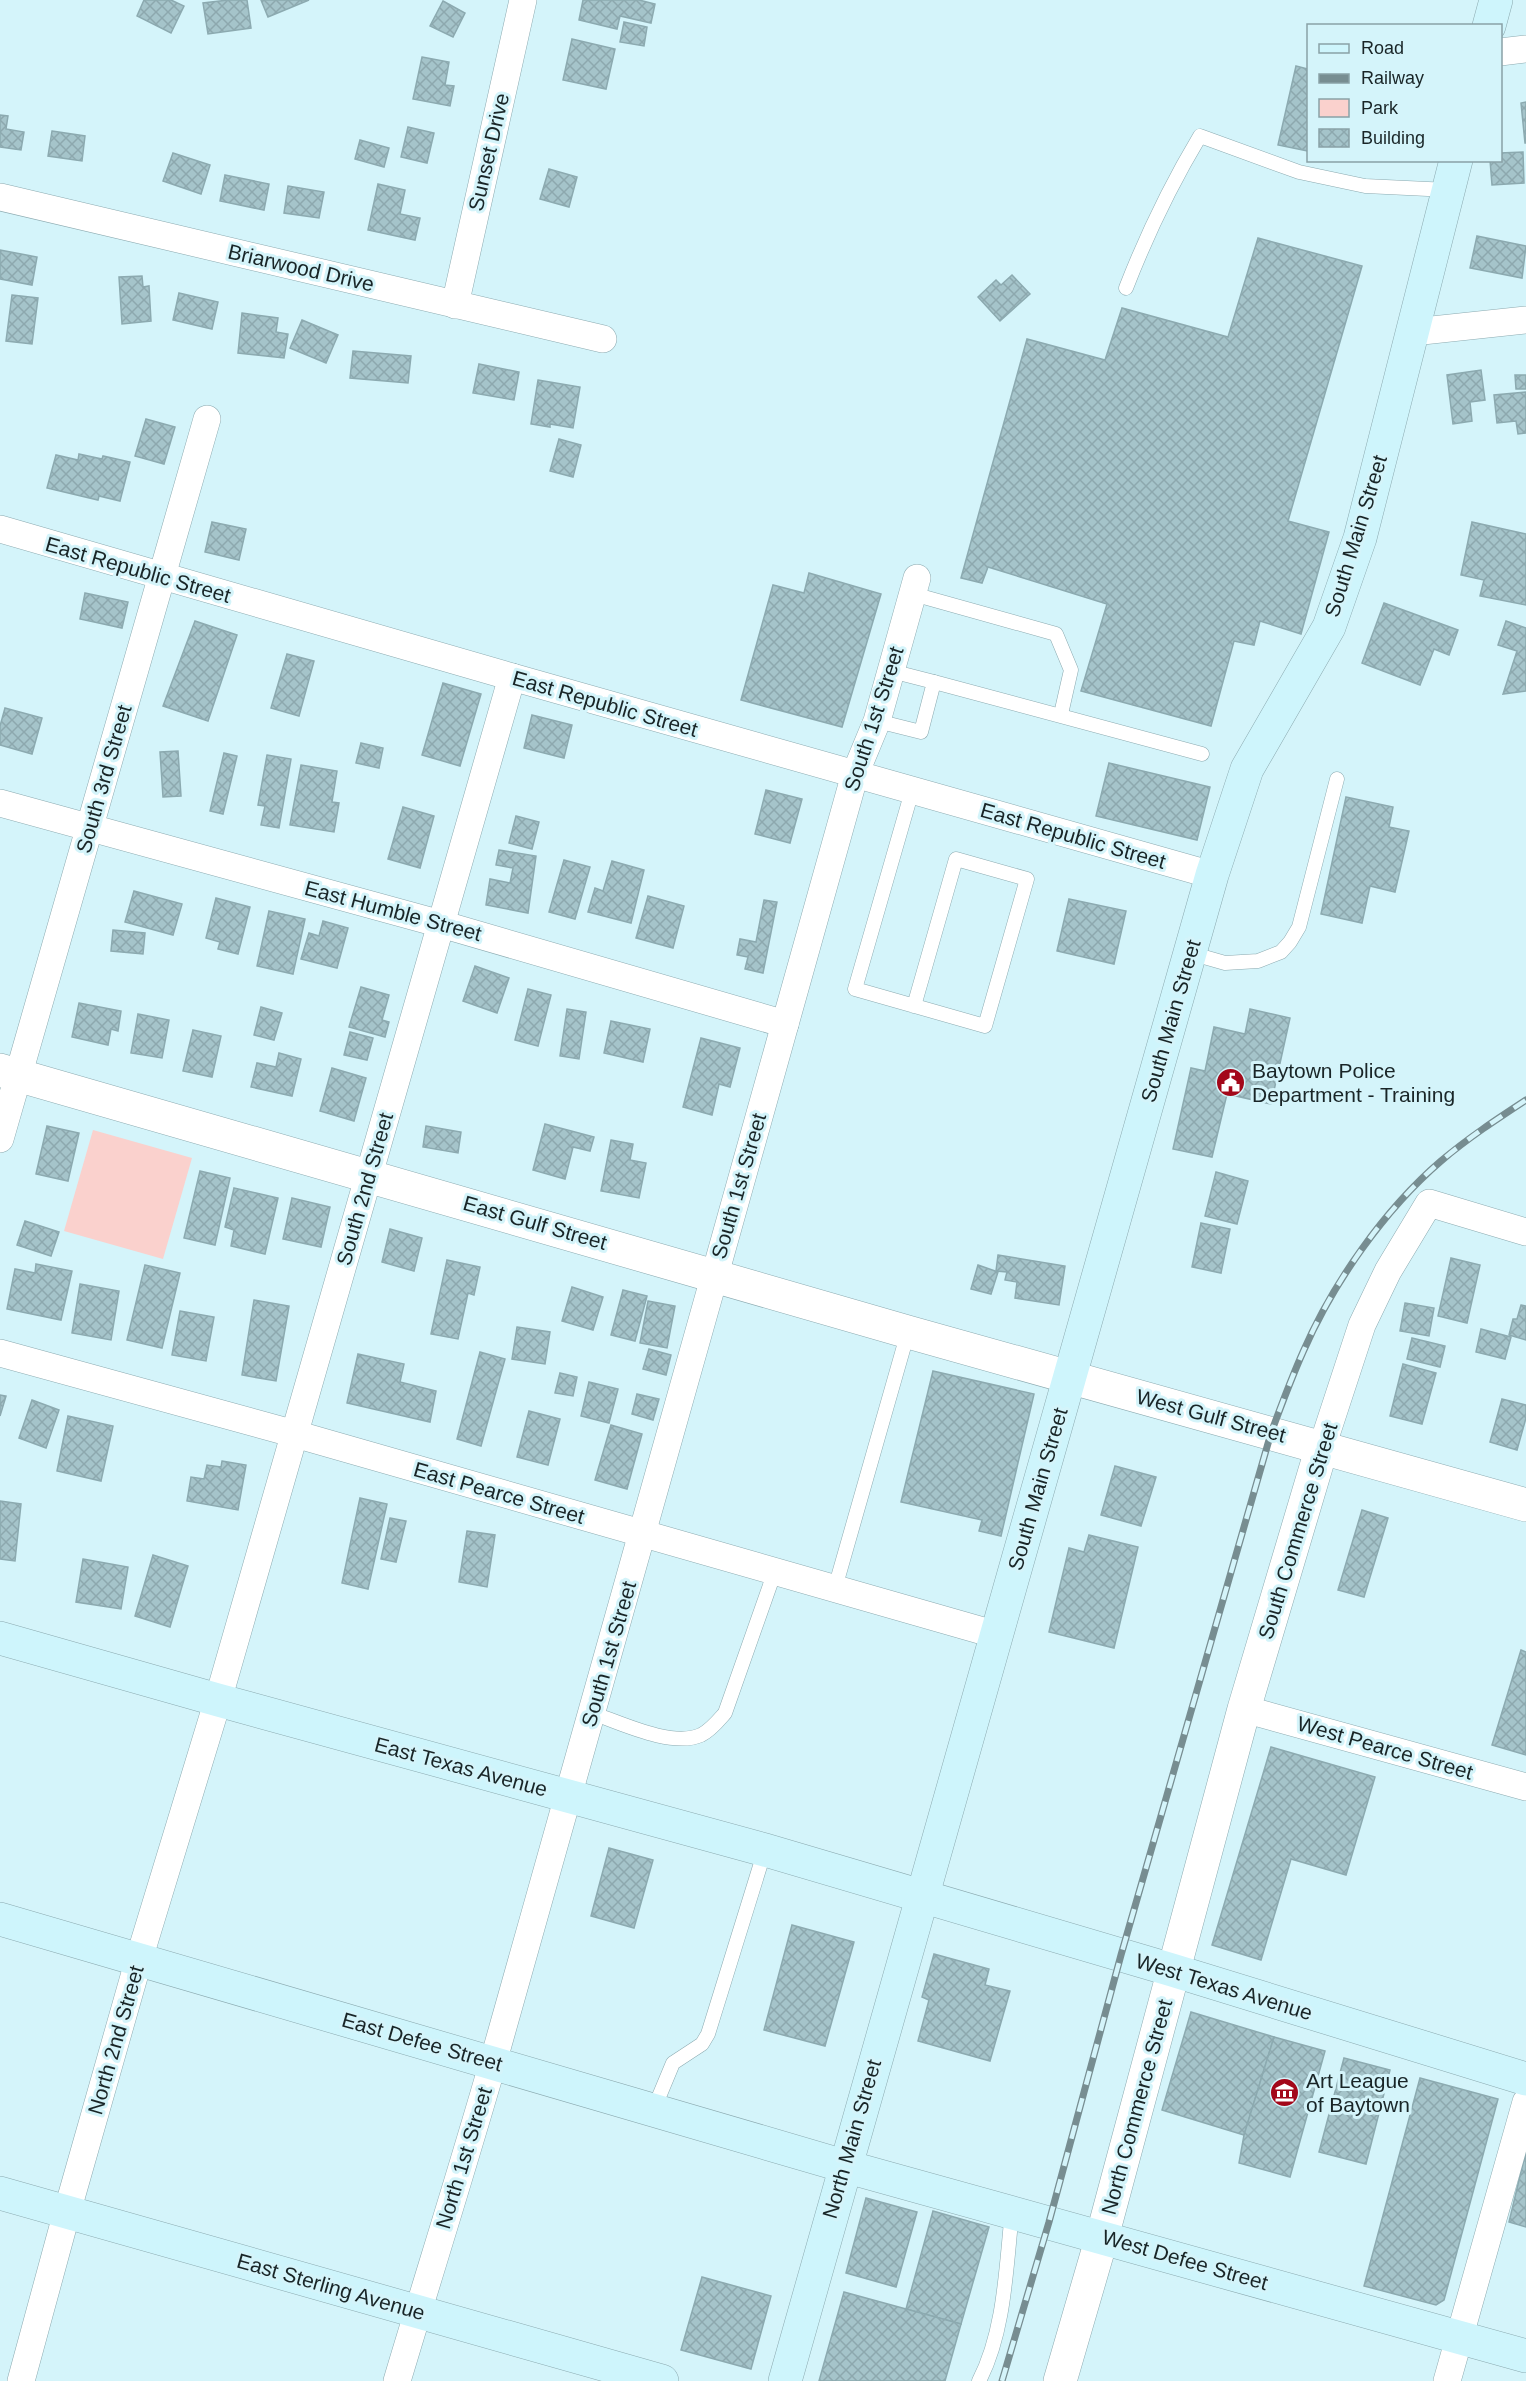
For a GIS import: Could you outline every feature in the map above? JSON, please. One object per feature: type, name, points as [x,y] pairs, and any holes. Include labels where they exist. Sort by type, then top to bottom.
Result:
[{"type":"main road","points":[[1490,24],[1496,0]]},
{"type":"main road","name":"South Main Street","points":[[922,1898],[1212,875],[1247,769],[1329,627],[1360,538],[1453,175]]},
{"type":"main road","name":"East Texas Avenue","points":[[0,1638],[765,1850],[922,1898]]},
{"type":"main road","name":"West Texas Avenue","points":[[922,1898],[1172,1970],[1526,2079]]},
{"type":"main road","name":"North Main Street","points":[[785,2381],[844,2166],[922,1898]]},
{"type":"main road","name":"East Defee Street","points":[[0,1919],[844,2166]]},
{"type":"main road","name":"West Defee Street","points":[[844,2166],[1526,2356]]},
{"type":"main road","name":"East Sterling Avenue","points":[[0,2193],[662,2381]]},
{"type":"street","name":"Sunset Drive","points":[[455,305],[523,0]]},
{"type":"street","points":[[1502,51],[1526,49]]},
{"type":"street","name":"Briarwood Drive","points":[[0,196],[603,339]]},
{"type":"street","points":[[1413,332],[1526,320]]},
{"type":"street","name":"South 3rd Street","points":[[0,1139],[9,1073],[89,828],[207,419]]},
{"type":"street","name":"East Republic Street","points":[[0,529],[1212,875]]},
{"type":"street","name":"South 1st Street","points":[[568,1796],[644,1534],[714,1275],[855,774],[877,721],[915,586]]},
{"type":"street","name":"South 2nd Street","points":[[218,1700],[512,677]]},
{"type":"street","name":"East Humble Street","points":[[0,803],[441,924],[785,1024]]},
{"type":"street","name":"East Gulf Street","points":[[9,1073],[1069,1377]]},
{"type":"street","name":"South Commerce Street","points":[[1172,1970],[1244,1709],[1322,1448],[1362,1325],[1389,1271],[1429,1203],[1526,1232]]},
{"type":"street","name":"East Pearce Street","points":[[0,1353],[294,1434],[997,1635]]},
{"type":"street","name":"West Gulf Street","points":[[1069,1377],[1526,1505]]},
{"type":"street","name":"North 2nd Street","points":[[21,2381],[140,1959],[218,1700]]},
{"type":"street","name":"West Pearce Street","points":[[1244,1709],[1526,1787]]},
{"type":"street","name":"North 1st Street","points":[[397,2381],[493,2063],[568,1796]]},
{"type":"street","name":"North Commerce Street","points":[[1060,2381],[1102,2237],[1172,1970]]},
{"type":"street","points":[[1447,2381],[1526,2102]]},
{"type":"lane","points":[[1126,288],[1146,236],[1171,184],[1200,136],[1299,172],[1365,186],[1453,175]]},
{"type":"lane","points":[[915,586],[1056,634],[1071,670],[1060,714]]},
{"type":"lane","points":[[891,670],[1202,754]]},
{"type":"lane","points":[[877,721],[921,732],[934,682]]},
{"type":"lane","points":[[1190,953],[1225,963],[1258,961],[1281,952],[1290,942],[1299,927],[1337,779]]},
{"type":"lane","points":[[912,791],[855,989],[914,1006],[985,1026],[1028,879],[956,859],[914,1006]]},
{"type":"lane","points":[[835,1588],[908,1332]]},
{"type":"lane","points":[[592,1713],[666,1738],[684,1739],[701,1735],[714,1725],[725,1713],[775,1571]]},
{"type":"lane","points":[[653,2111],[673,2063],[702,2044],[708,2034],[765,1850]]},
{"type":"lane","points":[[979,2381],[989,2362],[1004,2291],[1012,2212]]},
{"type":"green space","points":[[93,1130],[192,1158],[163,1259],[64,1231]]},
{"type":"building","points":[[144,0],[171,0],[184,6],[171,33],[137,16]]},
{"type":"building","points":[[247,0],[251,28],[208,34],[203,3]]},
{"type":"building","points":[[261,0],[309,0],[268,17]]},
{"type":"building","points":[[583,0],[639,0],[655,4],[651,23],[620,16],[617,29],[579,20]]},
{"type":"building","points":[[443,1],[465,13],[453,37],[430,26]]},
{"type":"building","points":[[624,22],[647,27],[644,46],[620,42]]},
{"type":"building","points":[[572,39],[615,49],[606,89],[563,80]]},
{"type":"building","points":[[422,57],[449,62],[445,85],[454,86],[450,106],[413,99]]},
{"type":"building","points":[[1296,66],[1307,69],[1307,151],[1278,145]]},
{"type":"building","points":[[1526,102],[1526,143],[1525,143],[1521,103]]},
{"type":"building","points":[[0,115],[8,116],[6,129],[24,132],[21,150],[0,147]]},
{"type":"building","points":[[408,127],[434,133],[427,163],[401,157]]},
{"type":"building","points":[[52,131],[85,136],[82,161],[48,156]]},
{"type":"building","points":[[360,140],[389,148],[384,167],[355,159]]},
{"type":"building","points":[[1523,152],[1524,183],[1492,185],[1490,162],[1502,162],[1502,153]]},
{"type":"building","points":[[173,153],[210,165],[201,194],[163,181]]},
{"type":"building","points":[[549,169],[577,177],[569,207],[540,199]]},
{"type":"building","points":[[225,175],[269,184],[264,210],[220,201]]},
{"type":"building","points":[[378,184],[405,190],[400,214],[420,218],[415,240],[368,230]]},
{"type":"building","points":[[288,186],[324,192],[319,218],[284,213]]},
{"type":"building","points":[[1477,236],[1526,246],[1522,278],[1470,268]]},
{"type":"building","points":[[1258,238],[1362,266],[1288,521],[1329,532],[1301,634],[1260,621],[1254,645],[1234,641],[1211,726],[1081,691],[1107,604],[988,567],[982,583],[961,578],[1027,339],[1105,360],[1122,308],[1228,337]]},
{"type":"building","points":[[0,250],[37,257],[32,285],[0,279]]},
{"type":"building","points":[[1012,275],[1030,294],[1000,321],[978,297],[996,280],[1001,285]]},
{"type":"building","points":[[142,276],[143,287],[149,286],[151,321],[122,324],[119,277]]},
{"type":"building","points":[[179,293],[218,302],[212,329],[173,320]]},
{"type":"building","points":[[12,295],[38,298],[32,344],[6,341]]},
{"type":"building","points":[[242,313],[278,318],[276,332],[288,334],[284,358],[238,353]]},
{"type":"building","points":[[302,320],[338,335],[326,363],[290,348]]},
{"type":"building","points":[[353,351],[411,356],[408,383],[350,378]]},
{"type":"building","points":[[479,364],[519,372],[514,400],[473,393]]},
{"type":"building","points":[[1481,370],[1485,400],[1470,402],[1472,421],[1453,424],[1447,375]]},
{"type":"building","points":[[1515,375],[1526,375],[1526,389],[1516,389]]},
{"type":"building","points":[[538,380],[580,387],[573,428],[550,424],[550,427],[531,424]]},
{"type":"building","points":[[1526,392],[1526,433],[1518,434],[1516,421],[1497,423],[1494,395]]},
{"type":"building","points":[[146,419],[175,427],[164,464],[135,456]]},
{"type":"building","points":[[559,439],[581,445],[573,477],[550,471]]},
{"type":"building","points":[[79,454],[130,462],[120,501],[99,496],[98,500],[47,488],[56,455],[78,460]]},
{"type":"building","points":[[212,522],[246,529],[239,560],[205,552]]},
{"type":"building","points":[[1472,522],[1526,534],[1526,605],[1480,596],[1484,580],[1461,575]]},
{"type":"building","points":[[809,573],[881,594],[842,727],[741,700],[773,585],[804,593]]},
{"type":"building","points":[[85,593],[128,602],[122,628],[80,619]]},
{"type":"building","points":[[1384,603],[1458,630],[1449,655],[1434,649],[1420,685],[1362,663]]},
{"type":"building","points":[[195,621],[237,635],[208,721],[163,706]]},
{"type":"building","points":[[1506,621],[1526,628],[1526,691],[1503,694],[1517,651],[1498,645]]},
{"type":"building","points":[[287,654],[314,661],[299,716],[271,708]]},
{"type":"building","points":[[443,683],[481,694],[460,766],[422,755]]},
{"type":"building","points":[[5,708],[42,718],[32,754],[0,745],[0,726]]},
{"type":"building","points":[[532,715],[572,725],[564,758],[524,748]]},
{"type":"building","points":[[361,743],[383,748],[379,768],[356,763]]},
{"type":"building","points":[[178,751],[181,796],[163,797],[160,752]]},
{"type":"building","points":[[224,753],[237,756],[223,814],[210,811]]},
{"type":"building","points":[[267,755],[291,759],[279,828],[261,825],[265,806],[258,805]]},
{"type":"building","points":[[1109,763],[1210,787],[1197,840],[1096,816]]},
{"type":"building","points":[[301,765],[337,771],[332,802],[339,803],[334,832],[290,825]]},
{"type":"building","points":[[766,790],[802,799],[790,843],[755,834]]},
{"type":"building","points":[[1346,797],[1393,807],[1389,827],[1409,831],[1395,892],[1370,886],[1362,923],[1321,914]]},
{"type":"building","points":[[403,807],[434,816],[420,868],[388,859]]},
{"type":"building","points":[[516,816],[539,822],[532,849],[509,843]]},
{"type":"building","points":[[499,850],[536,856],[528,913],[486,905],[490,879],[510,883],[513,868],[496,865]]},
{"type":"building","points":[[564,860],[590,867],[575,919],[549,912]]},
{"type":"building","points":[[612,861],[644,870],[631,923],[588,912],[595,888],[603,891]]},
{"type":"building","points":[[134,891],[182,904],[173,935],[125,922]]},
{"type":"building","points":[[648,896],[684,906],[673,948],[636,938]]},
{"type":"building","points":[[216,898],[250,907],[238,954],[218,949],[220,942],[206,938]]},
{"type":"building","points":[[1069,899],[1126,911],[1114,964],[1057,951]]},
{"type":"building","points":[[764,900],[777,902],[763,973],[745,969],[748,957],[737,955],[740,939],[756,942]]},
{"type":"building","points":[[269,911],[305,919],[293,974],[257,966]]},
{"type":"building","points":[[323,921],[348,928],[337,968],[301,959],[309,933],[319,936]]},
{"type":"building","points":[[113,930],[145,933],[143,954],[111,951]]},
{"type":"building","points":[[475,966],[509,978],[497,1013],[463,1001]]},
{"type":"building","points":[[361,987],[389,995],[382,1020],[389,1022],[385,1037],[349,1027]]},
{"type":"building","points":[[528,989],[551,995],[538,1046],[515,1040]]},
{"type":"building","points":[[79,1003],[121,1011],[118,1031],[111,1029],[108,1045],[72,1037]]},
{"type":"building","points":[[261,1007],[282,1013],[274,1040],[254,1035]]},
{"type":"building","points":[[567,1009],[586,1012],[579,1059],[560,1056]]},
{"type":"building","name":"Baytown Police Department - Training","points":[[1250,1009],[1290,1018],[1271,1104],[1227,1094],[1212,1157],[1173,1149],[1191,1068],[1205,1071],[1214,1027],[1245,1034]]},
{"type":"building","points":[[138,1014],[169,1020],[162,1058],[131,1053]]},
{"type":"building","points":[[611,1021],[650,1029],[643,1062],[604,1053]]},
{"type":"building","points":[[193,1030],[221,1036],[212,1077],[183,1071]]},
{"type":"building","points":[[350,1032],[373,1038],[367,1060],[344,1055]]},
{"type":"building","points":[[701,1038],[740,1048],[730,1087],[719,1084],[712,1115],[683,1107]]},
{"type":"building","points":[[279,1053],[301,1059],[292,1096],[251,1087],[257,1063],[276,1067]]},
{"type":"building","points":[[332,1068],[366,1078],[354,1121],[320,1111]]},
{"type":"building","points":[[545,1124],[594,1137],[590,1151],[573,1147],[565,1179],[533,1170]]},
{"type":"building","points":[[47,1126],[79,1133],[68,1181],[36,1174]]},
{"type":"building","points":[[426,1126],[461,1132],[458,1153],[423,1147]]},
{"type":"building","points":[[611,1140],[633,1144],[630,1160],[646,1163],[639,1198],[601,1191]]},
{"type":"building","points":[[200,1171],[230,1178],[215,1245],[184,1238]]},
{"type":"building","points":[[1216,1172],[1248,1181],[1237,1224],[1205,1216]]},
{"type":"building","points":[[234,1188],[278,1198],[265,1254],[231,1246],[234,1230],[225,1227]]},
{"type":"building","points":[[292,1198],[330,1207],[321,1247],[283,1239]]},
{"type":"building","points":[[25,1221],[59,1232],[51,1256],[17,1245]]},
{"type":"building","points":[[1201,1223],[1230,1229],[1221,1273],[1192,1267]]},
{"type":"building","points":[[390,1229],[422,1238],[414,1271],[382,1262]]},
{"type":"building","points":[[998,1255],[1065,1266],[1059,1305],[1015,1298],[1017,1282],[1005,1280],[1007,1272],[996,1271]]},
{"type":"building","points":[[1451,1258],[1480,1265],[1467,1323],[1438,1316]]},
{"type":"building","points":[[447,1260],[480,1267],[474,1295],[468,1293],[458,1339],[431,1334]]},
{"type":"building","points":[[36,1264],[72,1271],[61,1320],[7,1309],[15,1269],[35,1273]]},
{"type":"building","points":[[145,1265],[180,1273],[162,1348],[127,1340]]},
{"type":"building","points":[[978,1265],[998,1272],[991,1294],[971,1289]]},
{"type":"building","points":[[80,1284],[119,1291],[111,1340],[72,1333]]},
{"type":"building","points":[[572,1287],[603,1297],[593,1330],[562,1321]]},
{"type":"building","points":[[623,1290],[647,1296],[635,1341],[611,1335]]},
{"type":"building","points":[[254,1300],[289,1306],[276,1381],[242,1375]]},
{"type":"building","points":[[648,1301],[675,1306],[667,1348],[640,1343]]},
{"type":"building","points":[[1405,1303],[1434,1308],[1429,1336],[1400,1331]]},
{"type":"building","points":[[1521,1305],[1526,1306],[1526,1340],[1509,1335],[1513,1319],[1517,1319]]},
{"type":"building","points":[[180,1311],[214,1317],[206,1361],[172,1355]]},
{"type":"building","points":[[517,1327],[550,1332],[545,1364],[512,1359]]},
{"type":"building","points":[[1481,1329],[1511,1337],[1505,1359],[1476,1352]]},
{"type":"building","points":[[1412,1338],[1445,1346],[1440,1367],[1407,1359]]},
{"type":"building","points":[[649,1349],[671,1355],[666,1375],[643,1369]]},
{"type":"building","points":[[480,1352],[505,1359],[481,1446],[457,1439]]},
{"type":"building","points":[[358,1354],[404,1364],[400,1382],[436,1391],[430,1422],[347,1403]]},
{"type":"building","points":[[1403,1364],[1436,1373],[1422,1424],[1390,1416]]},
{"type":"building","points":[[933,1371],[1034,1394],[1001,1536],[979,1531],[982,1520],[901,1502]]},
{"type":"building","points":[[560,1373],[577,1377],[573,1396],[555,1393]]},
{"type":"building","points":[[589,1382],[618,1389],[609,1423],[581,1416]]},
{"type":"building","points":[[637,1394],[659,1399],[653,1420],[632,1414]]},
{"type":"building","points":[[0,1395],[6,1396],[0,1416]]},
{"type":"building","points":[[1502,1399],[1526,1405],[1526,1418],[1517,1450],[1490,1442]]},
{"type":"building","points":[[32,1400],[59,1410],[46,1448],[19,1438]]},
{"type":"building","points":[[529,1411],[560,1419],[548,1465],[517,1457]]},
{"type":"building","points":[[68,1416],[113,1426],[101,1481],[57,1471]]},
{"type":"building","points":[[611,1425],[642,1434],[627,1489],[595,1480]]},
{"type":"building","points":[[222,1461],[246,1465],[238,1510],[187,1501],[191,1477],[204,1479],[207,1465],[221,1467]]},
{"type":"building","points":[[1115,1466],[1156,1477],[1141,1526],[1101,1515]]},
{"type":"building","points":[[360,1498],[387,1504],[368,1589],[342,1583]]},
{"type":"building","points":[[0,1501],[21,1504],[15,1561],[0,1559]]},
{"type":"building","points":[[1362,1510],[1388,1518],[1364,1597],[1338,1590]]},
{"type":"building","points":[[390,1518],[406,1521],[396,1562],[381,1559]]},
{"type":"building","points":[[467,1531],[495,1535],[487,1587],[459,1582]]},
{"type":"building","points":[[1089,1535],[1138,1547],[1114,1648],[1049,1632],[1069,1548],[1084,1552]]},
{"type":"building","points":[[153,1555],[188,1566],[170,1627],[135,1616]]},
{"type":"building","points":[[83,1559],[128,1567],[121,1609],[76,1602]]},
{"type":"building","points":[[1521,1650],[1526,1652],[1526,1755],[1492,1745]]},
{"type":"building","points":[[1271,1747],[1375,1777],[1346,1875],[1291,1859],[1261,1960],[1212,1945]]},
{"type":"building","points":[[609,1848],[653,1860],[634,1928],[591,1916]]},
{"type":"building","points":[[792,1925],[854,1942],[825,2046],[764,2030]]},
{"type":"building","points":[[934,1954],[989,1969],[985,1985],[1010,1991],[990,2061],[918,2041],[929,2000],[922,1997]]},
{"type":"building","points":[[1191,2012],[1274,2037],[1244,2135],[1162,2110]]},
{"type":"building","name":"Art League of Baytown","points":[[1274,2037],[1325,2051],[1290,2177],[1239,2163],[1244,2135]]},
{"type":"building","points":[[1344,2058],[1390,2070],[1366,2164],[1319,2152]]},
{"type":"building","points":[[1420,2078],[1498,2099],[1444,2300],[1436,2305],[1364,2286]]},
{"type":"building","points":[[1526,2151],[1526,2227],[1509,2222]]},
{"type":"building","points":[[866,2198],[917,2212],[896,2287],[846,2273]]},
{"type":"building","points":[[933,2211],[989,2227],[961,2324],[906,2309]]},
{"type":"building","points":[[702,2277],[771,2296],[751,2369],[681,2350]]},
{"type":"building","points":[[844,2292],[961,2324],[945,2381],[819,2381]]},
{"type":"railway","points":[[1002,2381],[1049,2222],[1121,1955],[1271,1433],[1294,1372],[1329,1300],[1380,1225],[1420,1180],[1441,1161],[1526,1100]]},
{"type":"place","name":"Baytown Police Department - Training","points":[[1231,1083]]},
{"type":"place","name":"Art League of Baytown","points":[[1285,2093]]}]
